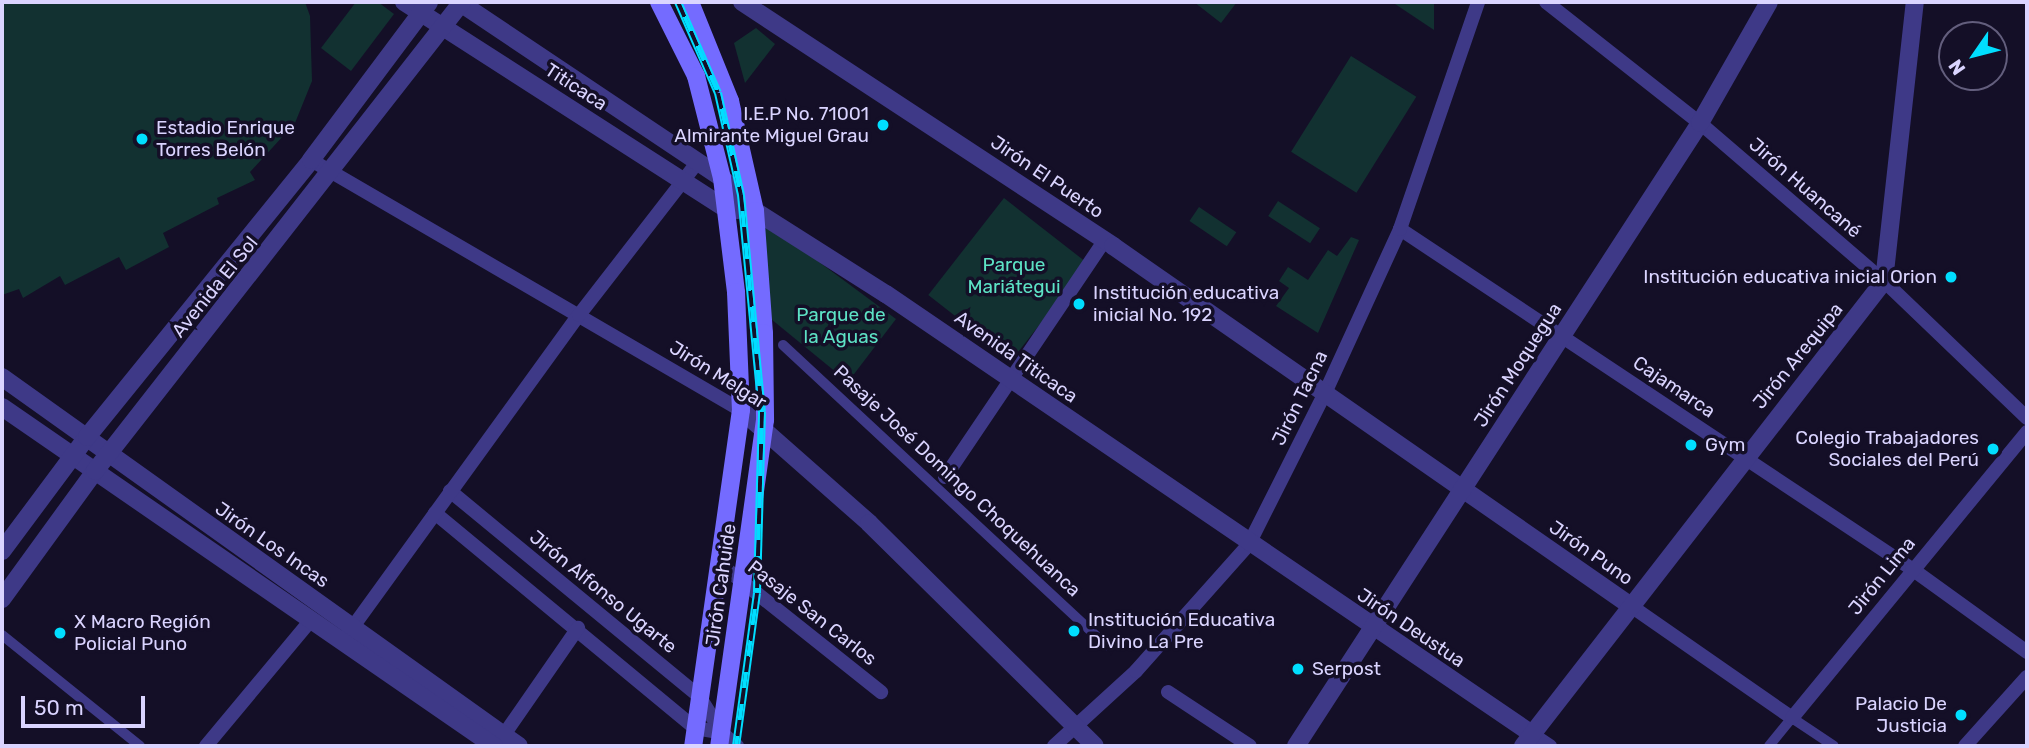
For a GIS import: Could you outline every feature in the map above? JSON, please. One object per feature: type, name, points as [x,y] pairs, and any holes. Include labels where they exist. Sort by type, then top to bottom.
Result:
[{"type":"main road","points":[[659,2],[696,76],[722,178],[736,292],[741,410],[694,737]]},
{"type":"main road","name":"Jirón Cahuide","points":[[690,2],[730,101],[755,211],[764,334],[764,429],[721,739]]},
{"type":"street","name":"Titicaca","points":[[404,2],[425,7],[443,27],[724,208]]},
{"type":"street","name":"Titicaca","points":[[461,2],[722,178]]},
{"type":"street","name":"Avenida El Sol","points":[[2,599],[107,455],[332,172],[461,2]]},
{"type":"street","name":"Jirón El Puerto","points":[[743,2],[1104,240],[1325,393]]},
{"type":"street","name":"Jirón Tacna","points":[[1054,746],[1076,729],[1136,671],[1249,544],[1325,393],[1400,229],[1478,2]]},
{"type":"street","name":"Jirón Huancané","points":[[1546,2],[1700,123],[1884,281],[2027,418]]},
{"type":"street","name":"Jirón Moquegua","points":[[1296,746],[1700,123],[1769,2]]},
{"type":"street","points":[[1884,281],[1915,2]]},
{"type":"street","name":"Avenida El Sol","points":[[2,551],[72,455],[312,160],[425,7]]},
{"type":"street","name":"Jirón Melgar","points":[[312,160],[741,410],[869,523],[1095,746]]},
{"type":"street","points":[[347,635],[579,315],[697,163]]},
{"type":"street","name":"Avenida Titicaca","points":[[722,178],[755,211],[1011,380],[1249,544]]},
{"type":"street","points":[[724,208],[755,211]]},
{"type":"street","name":"Cajamarca","points":[[1400,229],[1912,569],[2027,652]]},
{"type":"street","points":[[945,477],[1104,240]]},
{"type":"street","name":"Jirón Arequipa","points":[[1528,740],[1744,457],[1884,281]]},
{"type":"street","name":"Pasaje José Domingo Choquehuanca","points":[[783,345],[1106,645]]},
{"type":"street","name":"Jirón Los Incas","points":[[2,377],[87,437],[107,455],[347,635],[498,742],[519,746]]},
{"type":"street","name":"Jirón Puno","points":[[1325,393],[1834,746]]},
{"type":"street","name":"Jirón Los Incas","points":[[2,407],[311,620],[347,635]]},
{"type":"street","name":"Jirón Lima","points":[[1769,746],[2027,432]]},
{"type":"street","name":"Jirón Alfonso Ugarte","points":[[450,491],[699,696],[721,739],[737,746]]},
{"type":"street","points":[[435,513],[578,628],[694,737],[721,739]]},
{"type":"street","name":"Jirón Deustua","points":[[1249,544],[1374,628],[1528,740],[1550,746]]},
{"type":"street","name":"Pasaje San Carlos","points":[[720,564],[881,692]]},
{"type":"street","points":[[206,746],[311,620]]},
{"type":"street","points":[[498,742],[578,628]]},
{"type":"street","points":[[2,635],[140,746]]},
{"type":"street","points":[[1965,746],[2027,677]]},
{"type":"street","points":[[1168,692],[1250,746]]},
{"type":"green space","name":"Estadio Enrique Torres Belón","points":[[2,2],[305,2],[310,16],[312,81],[295,123],[250,172],[255,180],[217,198],[219,204],[163,233],[169,247],[126,270],[119,257],[65,285],[60,276],[23,298],[19,289],[2,295]]},
{"type":"green space","points":[[356,2],[378,2],[394,14],[351,71],[321,48]]},
{"type":"green space","points":[[1194,2],[1237,2],[1221,23]]},
{"type":"green space","points":[[1392,2],[1434,2],[1434,30]]},
{"type":"green space","points":[[756,28],[775,44],[745,83],[734,43]]},
{"type":"green space","points":[[1351,56],[1416,97],[1356,193],[1291,152]]},
{"type":"green space","name":"Parque Mariátegui","points":[[1004,198],[1088,263],[1012,360],[928,295]]},
{"type":"green space","points":[[1278,201],[1320,228],[1310,243],[1268,216]]},
{"type":"green space","points":[[1199,207],[1236,232],[1227,246],[1189,221]]},
{"type":"green space","name":"Parque de la Aguas","points":[[757,216],[896,319],[848,382],[771,319]]},
{"type":"green space","points":[[1351,237],[1359,240],[1318,333],[1276,306],[1289,288],[1279,281],[1288,267],[1308,280],[1328,250],[1337,256]]},
{"type":"railway","points":[[678,2],[718,93],[741,195],[762,412],[757,593],[736,746]]},
{"type":"place","name":"I.E.P No. 71001 Almirante Miguel Grau","points":[[883,125]]},
{"type":"place","name":"Estadio Enrique Torres Belón","points":[[142,139]]},
{"type":"place","name":"Institución educativa inicial Orion","points":[[1951,277]]},
{"type":"place","name":"Institución educativa inicial No. 192","points":[[1079,304]]},
{"type":"place","name":"Gym","points":[[1691,445]]},
{"type":"place","name":"Colegio Trabajadores Sociales del Perú","points":[[1993,449]]},
{"type":"place","name":"Institución Educativa Divino La Pre","points":[[1074,631]]},
{"type":"place","name":"X Macro Región Policial Puno","points":[[60,633]]},
{"type":"place","name":"Serpost","points":[[1298,669]]},
{"type":"place","name":"Palacio De Justicia","points":[[1961,715]]}]
